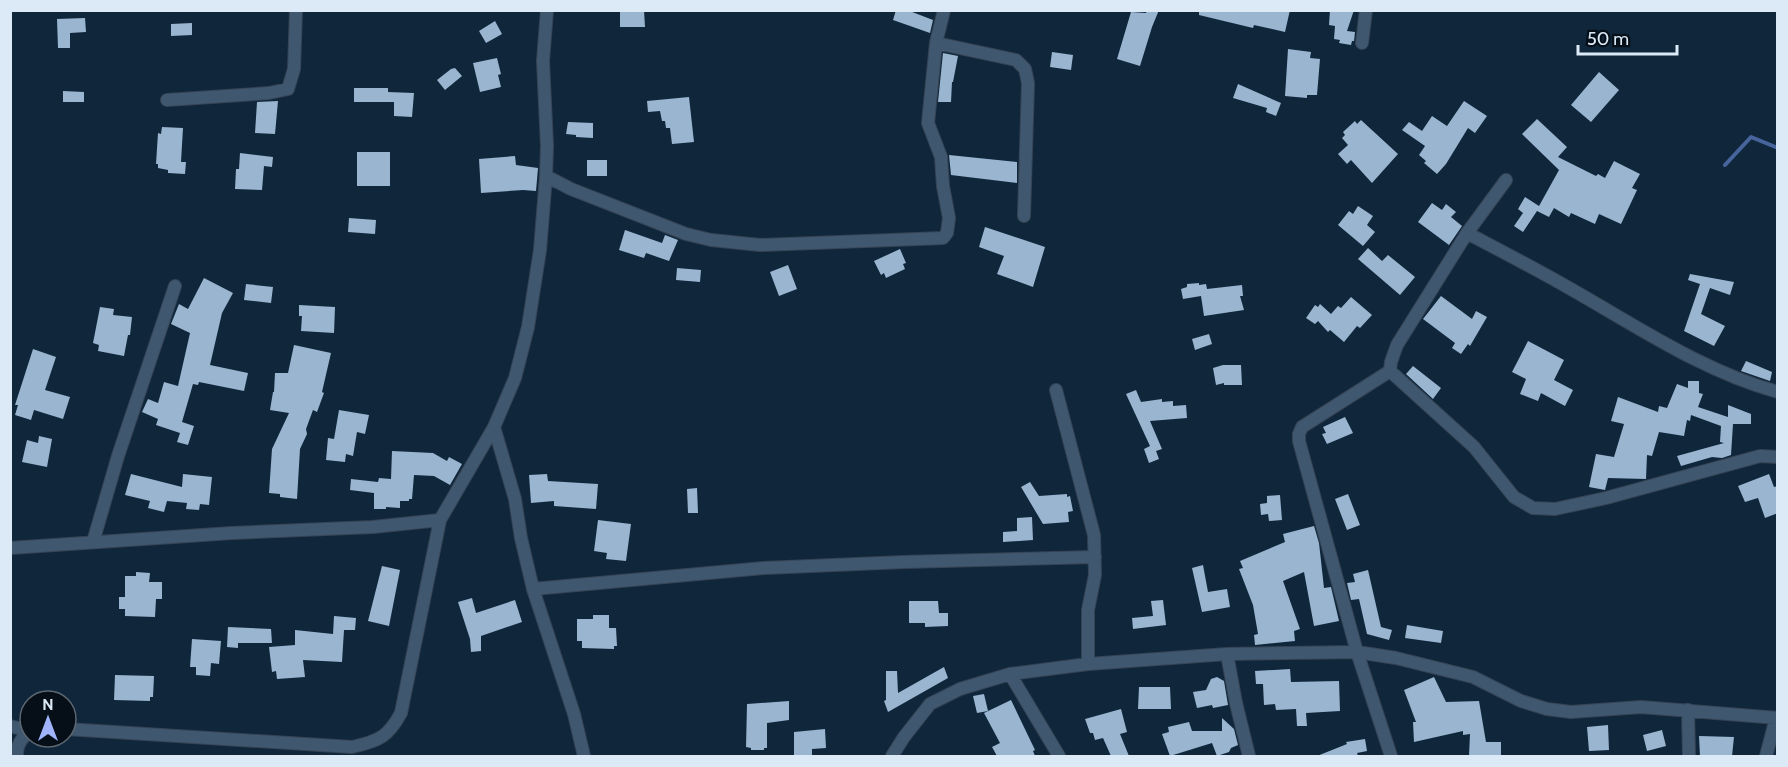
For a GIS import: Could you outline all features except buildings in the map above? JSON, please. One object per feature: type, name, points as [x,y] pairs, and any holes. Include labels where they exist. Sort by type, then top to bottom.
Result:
[{"type":"street","points":[[167,100],[269,93],[288,89],[294,69],[296,10]]},
{"type":"street","points":[[78,730],[351,752],[380,738],[392,729],[401,712],[440,520],[494,427],[515,378],[528,327],[540,250],[546,176],[543,61],[547,10]]},
{"type":"street","points":[[546,176],[571,189],[686,234],[711,240],[760,245],[943,238],[949,228],[949,218],[941,158],[928,123],[936,43],[944,10]]},
{"type":"street","points":[[1362,43],[1366,10]]},
{"type":"street","points":[[936,43],[1016,60],[1025,69],[1028,83],[1024,216]]},
{"type":"street","points":[[1390,371],[1397,345],[1467,233],[1506,180]]},
{"type":"street","points":[[1467,233],[1575,291],[1643,332],[1748,384],[1778,392]]},
{"type":"street","points":[[93,542],[118,456],[175,286]]},
{"type":"street","points":[[1390,371],[1474,447],[1514,497],[1533,508],[1555,509],[1606,498],[1760,456],[1778,457]]},
{"type":"street","points":[[1390,371],[1302,427],[1299,434],[1305,464],[1357,652],[1391,756]]},
{"type":"street","points":[[1056,390],[1094,535],[1095,575],[1088,610],[1088,664]]},
{"type":"street","points":[[494,427],[515,499],[521,538],[534,589],[574,714],[584,756]]},
{"type":"street","points":[[10,548],[232,532],[373,527],[440,520]]},
{"type":"street","points":[[534,589],[764,568],[1095,556]]},
{"type":"street","points":[[892,756],[930,704],[960,689],[1010,674],[1088,664],[1227,654],[1357,652],[1396,658],[1473,677],[1521,701],[1547,709],[1571,712],[1641,707],[1777,718],[1766,756]]},
{"type":"street","points":[[1227,654],[1248,756]]},
{"type":"street","points":[[1010,674],[1059,756]]},
{"type":"street","points":[[1688,710],[1689,756]]},
{"type":"waterway","points":[[1725,165],[1751,137],[1778,148]]}]
